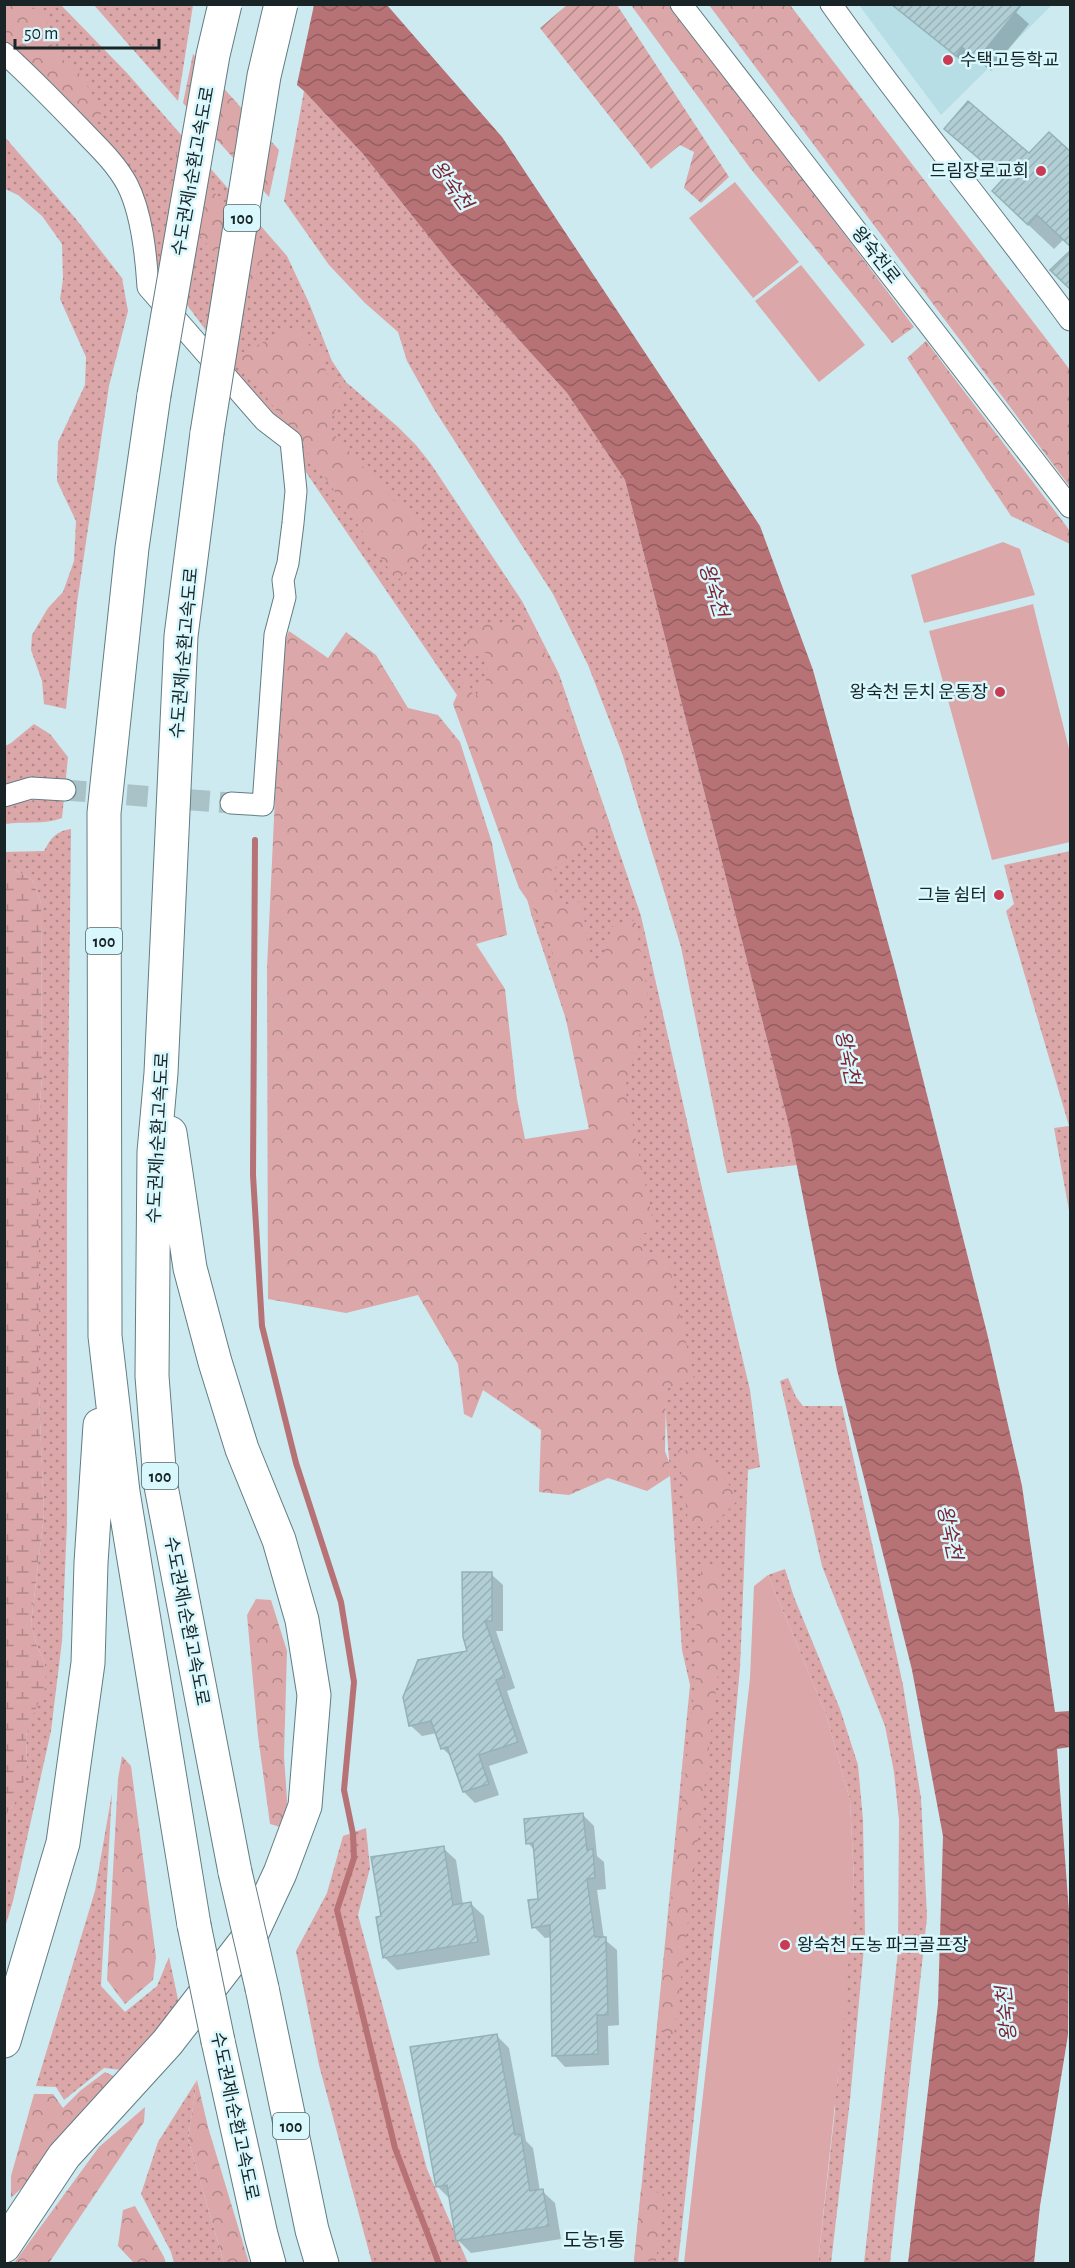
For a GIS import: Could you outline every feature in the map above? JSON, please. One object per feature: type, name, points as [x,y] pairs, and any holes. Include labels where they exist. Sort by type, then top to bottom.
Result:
[{"type":"highway","name":"수도권제1순환고속도로","points":[[225,4],[213,55],[154,395],[132,548],[104,813],[105,1336],[123,1492],[194,1925],[269,2264]]},
{"type":"highway","name":"수도권제1순환고속도로","points":[[282,4],[264,76],[207,433],[181,636],[161,1073],[154,1152],[152,1376],[160,1482],[236,1872],[312,2230],[322,2264]]},
{"type":"highway","points":[[4,2246],[64,2156],[167,2043],[252,1933],[280,1873],[304,1806],[314,1695],[302,1620],[279,1540],[242,1449],[190,1268],[161,1073]]},
{"type":"highway","points":[[4,2041],[64,1832],[88,1663],[91,1563],[105,1336]]},
{"type":"street","name":"왕숙천로","points":[[681,4],[1071,507]]},
{"type":"street","points":[[831,4],[861,47],[1008,235],[1071,320]]},
{"type":"street","points":[[4,53],[39,85],[111,160],[128,186],[140,223],[147,262],[148,287],[265,421],[291,441],[296,491],[283,580],[285,597],[275,635],[263,805],[231,803]]},
{"type":"street","points":[[4,796],[31,789],[65,790]]},
{"type":"shaded area","name":"수택고등학교","points":[[859,5],[1052,5],[941,115]]},
{"type":"green space","points":[[4,5],[61,5],[127,73],[287,256],[332,361],[346,382],[416,445],[522,601],[559,674],[641,916],[750,1390],[760,1467],[748,1470],[740,1668],[725,1831],[678,2263],[634,2263],[690,1685],[682,1650],[662,1359],[642,1248],[532,917],[480,729],[253,394],[150,255],[135,191],[80,118]]},
{"type":"green space","points":[[4,5],[28,6],[42,13],[50,28],[53,51],[80,74],[102,111],[93,131],[5,46]]},
{"type":"green space","points":[[94,5],[193,5],[178,101]]},
{"type":"green space","points":[[567,5],[617,5],[729,177],[701,203],[684,188],[694,152],[680,145],[651,169],[540,28]]},
{"type":"green space","points":[[631,5],[672,5],[914,327],[892,343],[750,168]]},
{"type":"green space","points":[[709,5],[790,5],[1070,370],[1070,487]]},
{"type":"green space","points":[[193,54],[279,150],[269,197],[183,103]]},
{"type":"green space","points":[[304,91],[363,154],[453,267],[567,393],[625,480],[797,1165],[727,1173],[681,947],[622,753],[588,665],[553,594],[434,409],[407,361],[398,332],[365,303],[329,265],[284,201]]},
{"type":"green space","points":[[4,136],[76,219],[122,278],[128,311],[109,386],[77,603],[66,709],[44,704],[42,681],[31,650],[32,635],[48,608],[63,592],[74,561],[76,521],[57,481],[58,442],[85,385],[86,357],[60,299],[63,279],[62,244],[42,216],[18,195],[5,189]]},
{"type":"green space","points":[[177,151],[263,247],[253,294],[167,200]]},
{"type":"green space","points":[[735,182],[799,262],[753,298],[689,218]]},
{"type":"green space","points":[[801,265],[865,345],[819,382],[755,301]]},
{"type":"green space","points":[[296,326],[310,346],[323,355],[326,373],[339,383],[341,400],[327,427],[396,503],[415,512],[428,549],[397,581],[301,443],[235,356]]},
{"type":"green space","points":[[926,341],[1070,531],[1070,544],[1011,516],[907,358]]},
{"type":"green space","points":[[1003,542],[1020,549],[1035,595],[924,623],[911,575]]},
{"type":"green space","name":"왕숙천 둔치 운동장","points":[[1033,604],[1070,753],[1070,842],[992,860],[929,631]]},
{"type":"green space","points":[[481,623],[534,625],[610,824],[551,871],[559,905],[581,902],[591,956],[601,962],[612,926],[635,920],[649,1001],[625,1088],[655,1231],[639,1234],[644,1255],[667,1254],[694,1380],[666,1389],[665,1451],[673,1474],[647,1491],[608,1478],[569,1495],[539,1492],[541,1430],[483,1390],[472,1418],[464,1414],[458,1364],[418,1295],[346,1313],[268,1299],[267,968],[282,648],[289,631],[328,658],[346,632],[376,655],[408,708],[438,715],[460,742],[492,843],[507,935],[476,944],[505,989],[517,1099],[525,1139],[589,1129],[547,929],[519,888],[453,704],[466,675],[474,698],[488,677],[487,653],[469,654],[466,643]]},
{"type":"green space","points":[[34,724],[50,734],[68,757],[62,818],[5,824],[5,803],[54,798],[54,780],[14,781],[5,785],[5,746]]},
{"type":"green space","points":[[71,829],[67,1189],[67,1523],[62,1641],[51,1731],[13,1901],[5,1927],[5,1816],[14,1804],[27,1765],[26,1736],[45,1663],[31,1624],[44,1514],[39,1397],[41,903],[33,881],[15,869],[5,870],[5,852],[44,851],[54,836],[61,831]]},
{"type":"green space","points":[[1070,851],[1070,1216],[1054,1128],[1069,1126],[1006,911],[1014,904],[1004,865]]},
{"type":"green space","points":[[15,869],[33,881],[41,903],[39,1397],[44,1514],[31,1624],[45,1663],[46,1686],[26,1735],[27,1765],[23,1785],[5,1816],[4,870]]},
{"type":"green space","points":[[788,1378],[796,1397],[803,1406],[842,1406],[903,1685],[921,1798],[927,1917],[890,2263],[864,2263],[898,1951],[899,1820],[894,1772],[885,1726],[822,1566],[780,1381]]},
{"type":"green space","points":[[678,1450],[705,1451],[739,1499],[707,1531],[688,1520]]},
{"type":"green space","points":[[702,1562],[720,1566],[722,1600],[719,1665],[674,2036],[657,2028],[697,1667],[694,1656]]},
{"type":"green space","points":[[785,1569],[794,1597],[840,1709],[858,1765],[863,1820],[865,1936],[850,2100],[831,2263],[818,2263],[835,2110],[834,2087],[837,2086],[854,1880],[850,1800],[826,1714],[768,1575]]},
{"type":"green space","name":"왕숙천 도농 파크골프장","points":[[768,1575],[826,1714],[850,1800],[854,1880],[845,2010],[818,2263],[684,2263],[750,1678],[754,1586]]},
{"type":"green space","points":[[256,1599],[271,1600],[287,1651],[284,1756],[288,1814],[280,1827],[270,1824],[258,1736],[247,1615]]},
{"type":"green space","points":[[122,1756],[131,1766],[156,1957],[153,1980],[125,2004],[107,1980],[118,1779]]},
{"type":"green space","points":[[112,1793],[101,1986],[125,2012],[157,1986],[169,1957],[179,2004],[121,2070],[104,2068],[64,2100],[56,2087],[36,2086],[95,1891]]},
{"type":"green space","points":[[366,1828],[370,1868],[358,1915],[427,2169],[468,2263],[372,2263],[319,2065],[296,1951],[327,1893],[343,1836]]},
{"type":"green space","points":[[105,2072],[116,2077],[28,2182],[11,2198],[11,2176],[34,2094],[53,2094],[63,2108],[80,2091]]},
{"type":"green space","points":[[197,2080],[188,2139],[224,2263],[174,2263],[171,2252],[141,2194],[158,2142]]},
{"type":"green space","points":[[197,2080],[208,2127],[249,2263],[224,2263],[188,2139]]},
{"type":"green space","points":[[145,2107],[144,2122],[49,2263],[14,2263],[99,2147]]},
{"type":"green space","points":[[641,2189],[665,2194],[656,2261],[634,2261]]},
{"type":"green space","points":[[135,2206],[166,2263],[134,2263],[118,2246],[123,2210]]},
{"type":"water","name":"왕숙천","points":[[203,5],[387,5],[502,137],[760,526],[813,670],[896,972],[987,1333],[1022,1486],[1055,1712],[1070,1711],[1070,1747],[1057,1749],[1069,1913],[1068,2035],[1040,2206],[1034,2263],[908,2263],[938,2004],[943,1836],[912,1670],[837,1370],[789,1126],[625,480],[567,393],[453,267],[363,154],[304,91]]},
{"type":"pier","points":[[200,4],[314,5],[296,89],[201,7]]},
{"type":"building","points":[[891,4],[1022,4],[977,60],[962,47],[956,56]]},
{"type":"building","points":[[968,101],[1029,153],[1049,132],[1071,152],[1071,247],[1037,215],[1028,225],[992,191],[1003,179],[944,129]]},
{"type":"building","points":[[1071,250],[1071,290],[1050,270]]},
{"type":"building","points":[[462,1572],[492,1572],[492,1621],[485,1621],[505,1677],[496,1680],[518,1742],[479,1755],[489,1784],[463,1792],[447,1747],[441,1749],[431,1721],[409,1726],[403,1697],[418,1660],[467,1651],[463,1637]]},
{"type":"building","points":[[583,1813],[587,1850],[593,1849],[595,1878],[587,1879],[595,1937],[606,1937],[608,2015],[597,2015],[598,2054],[552,2056],[550,1925],[532,1928],[528,1900],[538,1899],[533,1843],[526,1844],[524,1819]]},
{"type":"building","points":[[444,1846],[453,1905],[471,1902],[478,1942],[383,1958],[376,1917],[381,1916],[371,1857]]},
{"type":"building","points":[[497,2034],[515,2135],[521,2134],[530,2191],[543,2189],[549,2226],[456,2241],[447,2185],[436,2187],[410,2047]]},
{"type":"waterway","points":[[255,840],[253,1175],[262,1326],[296,1463],[341,1602],[354,1682],[344,1790],[353,1834],[354,1858],[337,1910],[395,2148],[439,2264]]},
{"type":"tunnel","points":[[65,790],[231,803]]},
{"type":"place","name":"수택고등학교","points":[[948,60]]},
{"type":"place","name":"드림장로교회","points":[[1041,171]]},
{"type":"place","name":"왕숙천 둔치 운동장","points":[[1000,692]]},
{"type":"place","name":"그늘 쉼터","points":[[999,895]]},
{"type":"place","name":"왕숙천 도농 파크골프장","points":[[785,1945]]},
{"type":"district","name":"도농1통","points":[[594,2240]]}]
